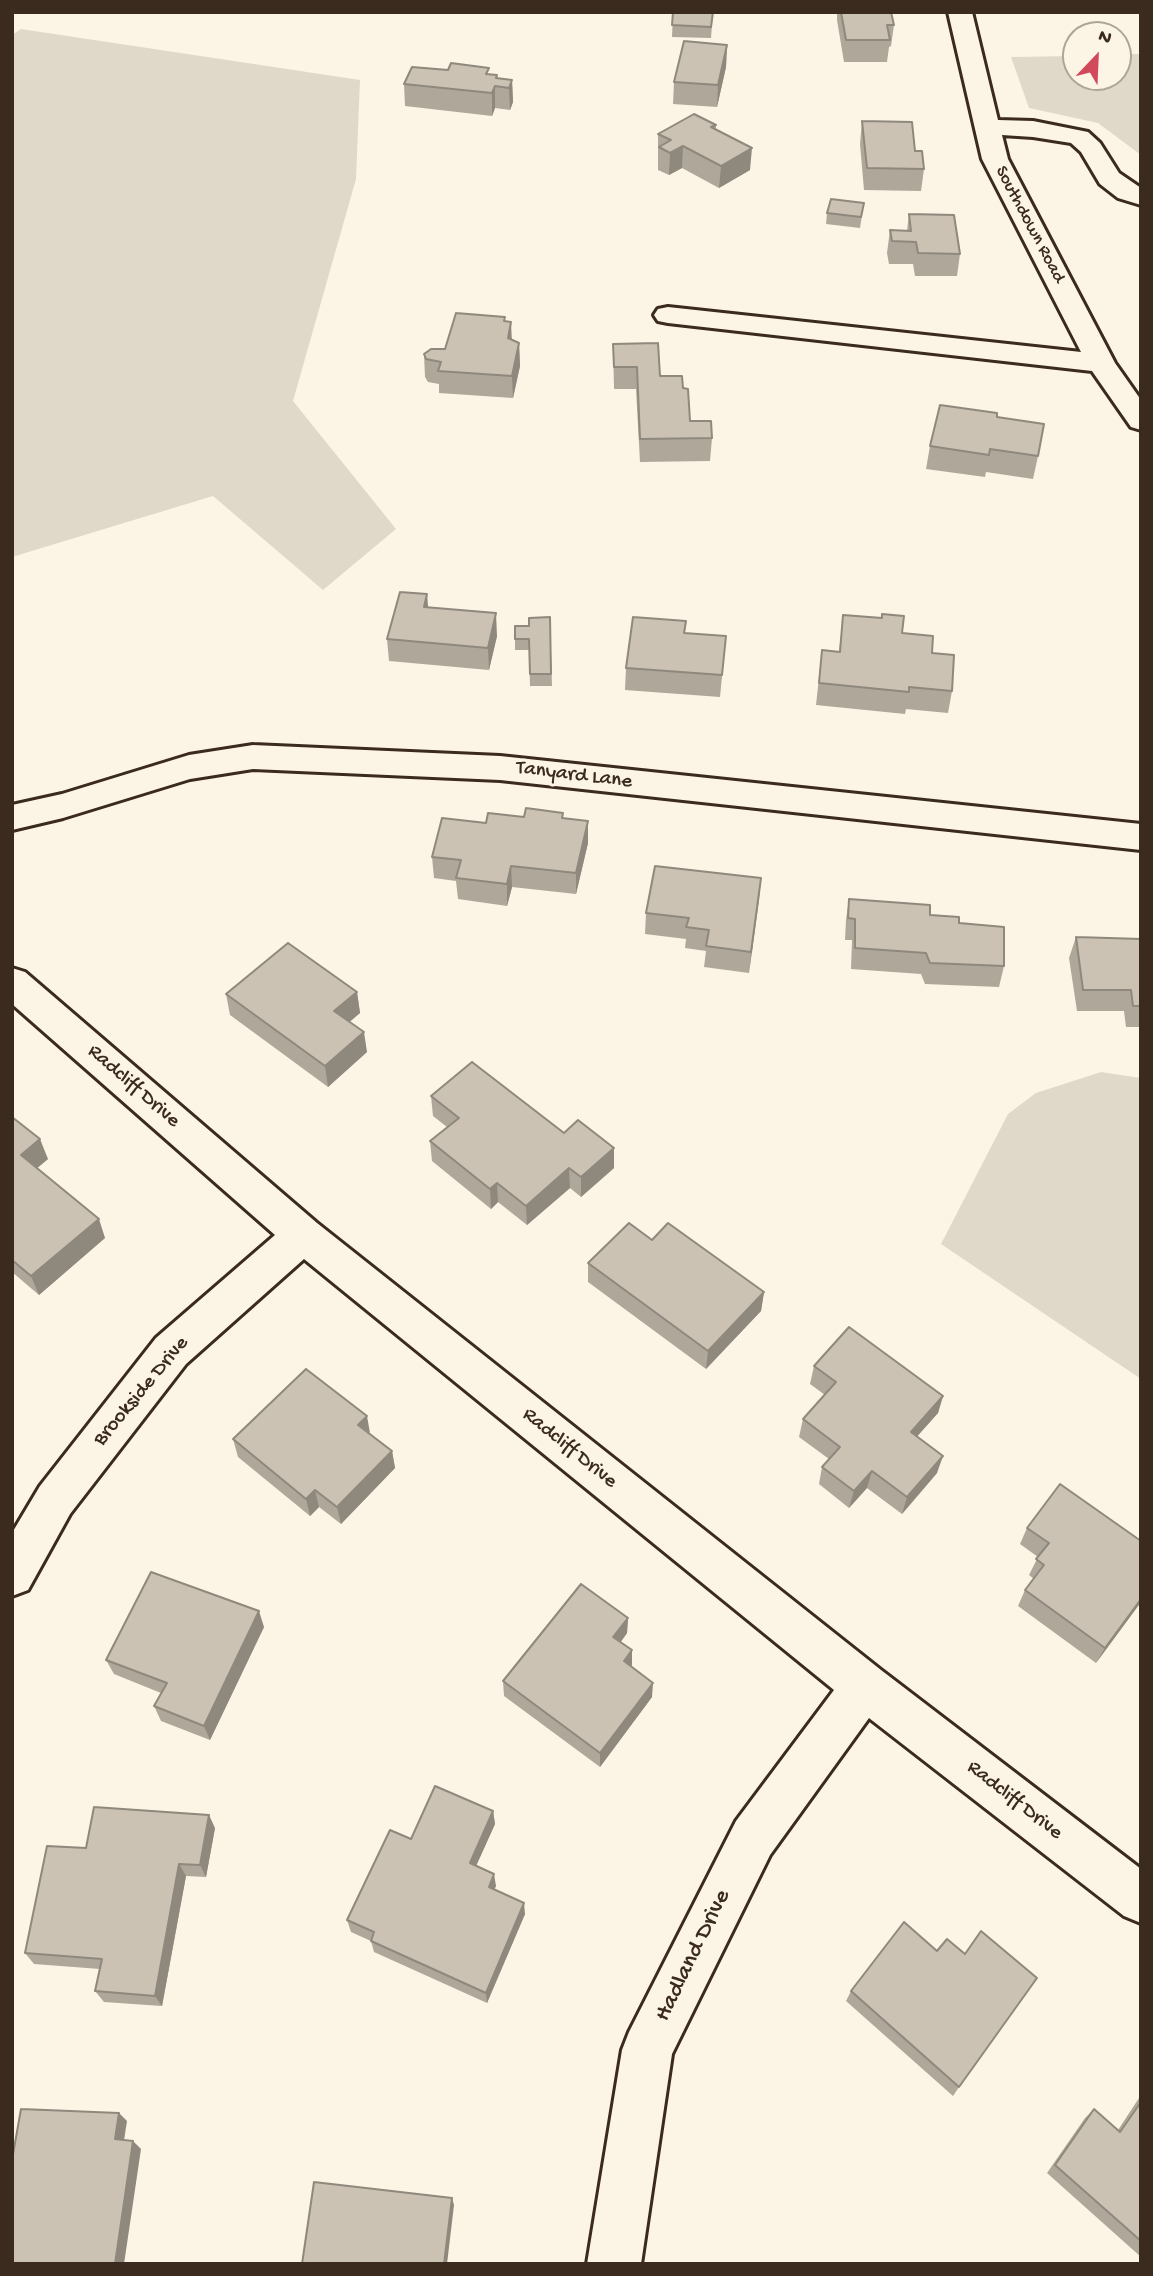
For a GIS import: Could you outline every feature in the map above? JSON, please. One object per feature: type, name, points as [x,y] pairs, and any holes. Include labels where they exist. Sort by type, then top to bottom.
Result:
[{"type":"street","name":"Southdown Road","points":[[960,12],[995,159],[1101,363],[1141,421]]},
{"type":"street","points":[[987,127],[1033,129],[1079,137],[1091,148],[1109,178],[1128,192],[1141,197]]},
{"type":"street","points":[[668,315],[1101,363]]},
{"type":"street","name":"Tanyard Lane","points":[[12,818],[63,806],[189,767],[253,757],[500,768],[1141,837]]},
{"type":"street","name":"Radcliff Drive","points":[[12,982],[303,1235],[865,1686],[1141,1899]]},
{"type":"street","name":"Brookside Drive","points":[[12,1574],[55,1500],[171,1351],[303,1235]]},
{"type":"street","name":"Hadland Drive","points":[[614,2264],[647,2050],[753,1838],[865,1686]]},
{"type":"shaded area","points":[[21,29],[360,80],[356,179],[293,401],[396,529],[323,590],[213,496],[12,557],[12,35]]},
{"type":"shaded area","points":[[1132,54],[1141,54],[1141,155],[1098,123],[1029,108],[1011,57],[1062,56],[1062,91],[1132,91]]},
{"type":"shaded area","points":[[1101,1072],[1141,1078],[1141,1379],[941,1244],[1008,1114],[1036,1093]]},
{"type":"building","points":[[673,12],[713,12],[711,27],[672,25]]},
{"type":"building","points":[[841,12],[891,12],[894,25],[887,25],[890,40],[846,40]]},
{"type":"building","points":[[684,41],[727,45],[718,85],[674,82]]},
{"type":"building","points":[[451,63],[489,68],[486,74],[512,80],[509,88],[495,86],[492,93],[404,84],[412,67],[448,70]]},
{"type":"building","points":[[694,114],[716,125],[711,127],[752,148],[721,166],[683,146],[670,153],[659,147],[671,140],[658,134]]},
{"type":"building","points":[[862,121],[912,122],[915,151],[922,151],[924,169],[867,168]]},
{"type":"building","points":[[831,199],[864,203],[861,217],[827,213]]},
{"type":"building","points":[[909,214],[954,215],[960,254],[918,253],[916,242],[892,241],[890,230],[911,231]]},
{"type":"building","points":[[456,313],[505,317],[504,321],[511,322],[508,338],[519,343],[512,376],[438,371],[441,362],[426,359],[424,354],[431,349],[445,349]]},
{"type":"building","points":[[658,343],[660,376],[682,376],[683,388],[688,389],[690,421],[711,421],[712,438],[640,439],[637,367],[614,367],[613,344]]},
{"type":"building","points":[[940,405],[997,413],[997,417],[1044,424],[1038,456],[990,449],[989,455],[930,446]]},
{"type":"building","points":[[400,592],[427,594],[424,607],[496,613],[488,648],[387,639]]},
{"type":"building","points":[[882,614],[904,616],[902,633],[933,636],[932,653],[954,655],[952,691],[909,687],[909,692],[819,683],[822,650],[840,652],[843,615],[882,618]]},
{"type":"building","points":[[550,617],[551,674],[530,674],[529,639],[515,639],[515,626],[529,626],[529,618]]},
{"type":"building","points":[[633,617],[686,621],[684,633],[726,636],[722,675],[626,668]]},
{"type":"building","points":[[526,808],[563,813],[562,818],[588,821],[576,873],[511,866],[507,884],[456,878],[461,860],[432,857],[442,818],[486,823],[488,813],[524,817]]},
{"type":"building","points":[[655,866],[761,878],[751,952],[706,946],[709,930],[686,927],[689,918],[646,913]]},
{"type":"building","points":[[849,899],[930,905],[930,915],[959,917],[959,923],[1004,927],[1004,966],[930,963],[926,953],[855,948],[855,919],[848,918]]},
{"type":"building","points":[[1076,937],[1141,939],[1141,1006],[1133,1006],[1131,990],[1083,990]]},
{"type":"building","points":[[288,943],[357,992],[334,1011],[364,1032],[325,1066],[226,994]]},
{"type":"building","points":[[472,1062],[564,1133],[578,1120],[614,1148],[581,1177],[569,1168],[526,1206],[497,1183],[490,1189],[430,1141],[459,1118],[431,1096]]},
{"type":"building","points":[[12,1117],[40,1139],[21,1155],[99,1219],[31,1276],[12,1260]]},
{"type":"building","points":[[629,1223],[652,1240],[668,1223],[764,1292],[708,1351],[588,1263]]},
{"type":"building","points":[[849,1327],[943,1396],[911,1432],[943,1456],[907,1497],[872,1471],[854,1491],[822,1467],[840,1447],[803,1419],[836,1382],[814,1366]]},
{"type":"building","points":[[306,1369],[367,1416],[358,1425],[392,1451],[337,1507],[315,1490],[306,1499],[233,1439]]},
{"type":"building","points":[[1060,1484],[1141,1541],[1141,1599],[1105,1648],[1025,1590],[1044,1565],[1036,1559],[1049,1543],[1027,1528]]},
{"type":"building","points":[[151,1572],[259,1611],[204,1726],[154,1706],[167,1683],[106,1660]]},
{"type":"building","points":[[581,1584],[628,1618],[613,1637],[632,1650],[624,1661],[653,1683],[600,1753],[503,1681]]},
{"type":"building","points":[[435,1786],[493,1811],[470,1863],[494,1874],[489,1887],[524,1903],[486,1993],[371,1941],[374,1932],[347,1920],[390,1830],[411,1839]]},
{"type":"building","points":[[94,1807],[209,1815],[200,1865],[179,1864],[155,1996],[95,1991],[102,1959],[25,1953],[47,1846],[86,1848]]},
{"type":"building","points":[[904,1922],[937,1951],[947,1939],[965,1954],[981,1931],[1037,1978],[959,2087],[851,1991]]},
{"type":"building","points":[[1141,2102],[1141,2241],[1055,2165],[1094,2109],[1120,2132]]},
{"type":"building","points":[[21,2109],[119,2113],[115,2139],[133,2141],[115,2264],[12,2264],[12,2160]]},
{"type":"building","points":[[314,2182],[452,2198],[444,2264],[302,2264]]}]
